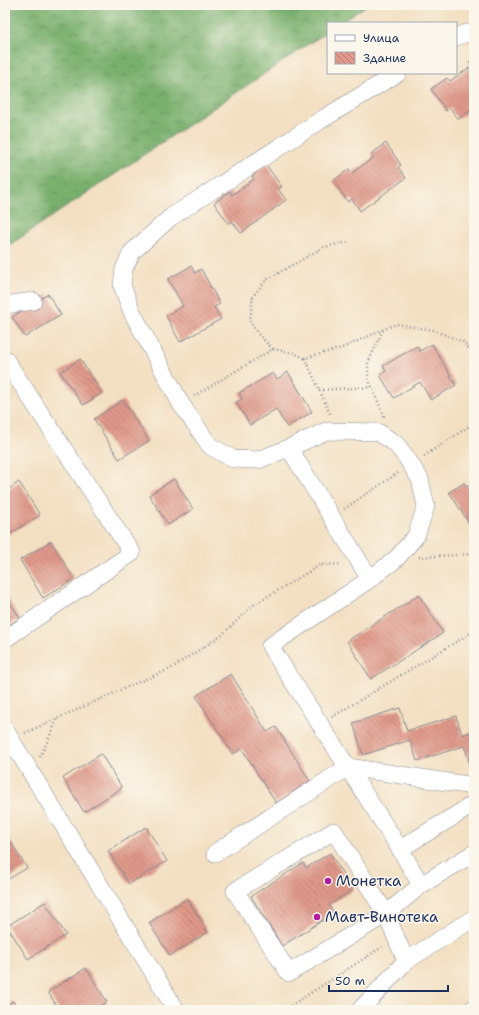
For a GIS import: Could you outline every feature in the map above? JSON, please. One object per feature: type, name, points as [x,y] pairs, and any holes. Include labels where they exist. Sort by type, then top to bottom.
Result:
[{"type":"street","points":[[457,37],[466,33],[474,34]]},
{"type":"street","points":[[396,74],[321,120],[171,217],[132,252],[124,269],[122,285],[132,312],[181,404],[210,446],[232,459],[258,460],[326,431],[378,432],[396,444],[420,479],[426,506],[416,536],[396,559],[370,579],[270,646],[400,849],[421,885]]},
{"type":"street","points":[[5,305],[33,301]]},
{"type":"street","points":[[5,359],[132,553],[5,640]]},
{"type":"street","points":[[289,448],[370,579]]},
{"type":"street","points":[[8,735],[176,1010]]},
{"type":"street","points":[[215,853],[348,767],[474,786]]},
{"type":"street","points":[[400,849],[474,804]]},
{"type":"street","points":[[406,961],[386,914],[334,831],[235,891],[288,973],[386,914],[421,885],[474,853]]},
{"type":"street","points":[[360,1010],[406,961],[474,918]]},
{"type":"path","points":[[349,242],[324,247],[266,280],[253,296],[250,321],[258,334],[273,349],[294,353],[305,358],[342,348],[396,324],[433,330],[463,342],[474,354]]},
{"type":"path","points":[[383,330],[368,363],[368,378],[396,444]]},
{"type":"path","points":[[181,404],[273,349]]},
{"type":"path","points":[[305,358],[337,431]]},
{"type":"path","points":[[319,390],[372,387]]},
{"type":"path","points":[[396,559],[474,554]]},
{"type":"path","points":[[8,735],[59,718],[170,669],[222,635],[252,606],[320,564],[361,564]]},
{"type":"path","points":[[320,724],[474,631]]},
{"type":"path","points":[[32,774],[59,718]]},
{"type":"path","points":[[284,1010],[396,938]]},
{"type":"green space","points":[[5,5],[367,5],[342,22],[327,22],[327,32],[5,248]]},
{"type":"building","points":[[474,59],[474,108],[458,119],[450,108],[446,111],[431,89],[447,78],[450,81],[472,66],[469,62]]},
{"type":"building","points":[[386,143],[401,165],[398,167],[406,178],[360,211],[352,199],[348,202],[333,181],[349,169],[352,173],[374,157],[371,154]]},
{"type":"building","points":[[266,165],[282,187],[278,189],[286,200],[241,233],[232,221],[229,224],[214,203],[230,191],[232,195],[254,179],[252,176]]},
{"type":"building","points":[[191,266],[195,273],[201,269],[220,304],[214,307],[221,319],[180,342],[166,316],[183,306],[168,279]]},
{"type":"building","points":[[48,294],[61,315],[25,337],[12,317]]},
{"type":"building","points":[[432,344],[456,385],[431,400],[420,382],[394,398],[380,375],[386,371],[383,366],[417,346],[420,351]]},
{"type":"building","points":[[80,359],[102,393],[83,405],[60,372]]},
{"type":"building","points":[[288,372],[312,412],[287,427],[276,409],[250,425],[236,402],[242,399],[239,393],[273,373],[277,379]]},
{"type":"building","points":[[123,400],[149,441],[119,459],[94,419]]},
{"type":"building","points":[[174,479],[193,509],[168,525],[149,495]]},
{"type":"building","points":[[19,482],[40,515],[5,537],[5,492]]},
{"type":"building","points":[[474,482],[474,526],[472,528],[449,492],[464,483],[467,487]]},
{"type":"building","points":[[51,541],[74,579],[43,598],[20,560]]},
{"type":"building","points":[[5,595],[20,618],[5,628]]},
{"type":"building","points":[[419,595],[443,633],[371,679],[347,641]]},
{"type":"building","points":[[231,674],[267,732],[276,727],[310,781],[276,803],[242,749],[233,754],[196,696]]},
{"type":"building","points":[[400,708],[407,731],[456,716],[462,735],[474,731],[474,765],[471,766],[464,746],[417,761],[410,740],[363,755],[353,723]]},
{"type":"building","points":[[101,754],[122,788],[84,812],[63,778]]},
{"type":"building","points":[[146,827],[167,861],[129,884],[108,851]]},
{"type":"building","points":[[5,833],[27,868],[5,881]]},
{"type":"building","points":[[330,853],[353,890],[329,905],[334,913],[282,946],[251,896],[303,863],[306,868]]},
{"type":"building","points":[[187,898],[208,932],[170,956],[149,923]]},
{"type":"building","points":[[45,902],[66,935],[28,959],[7,926]]},
{"type":"building","points":[[86,968],[107,1002],[93,1010],[59,1010],[48,992]]},
{"type":"building","points":[[13,1001],[18,1010],[5,1010],[5,1006]]},
{"type":"place","name":"Монетка","points":[[328,881]]},
{"type":"place","name":"Мавт-Винотека","points":[[317,917]]}]
